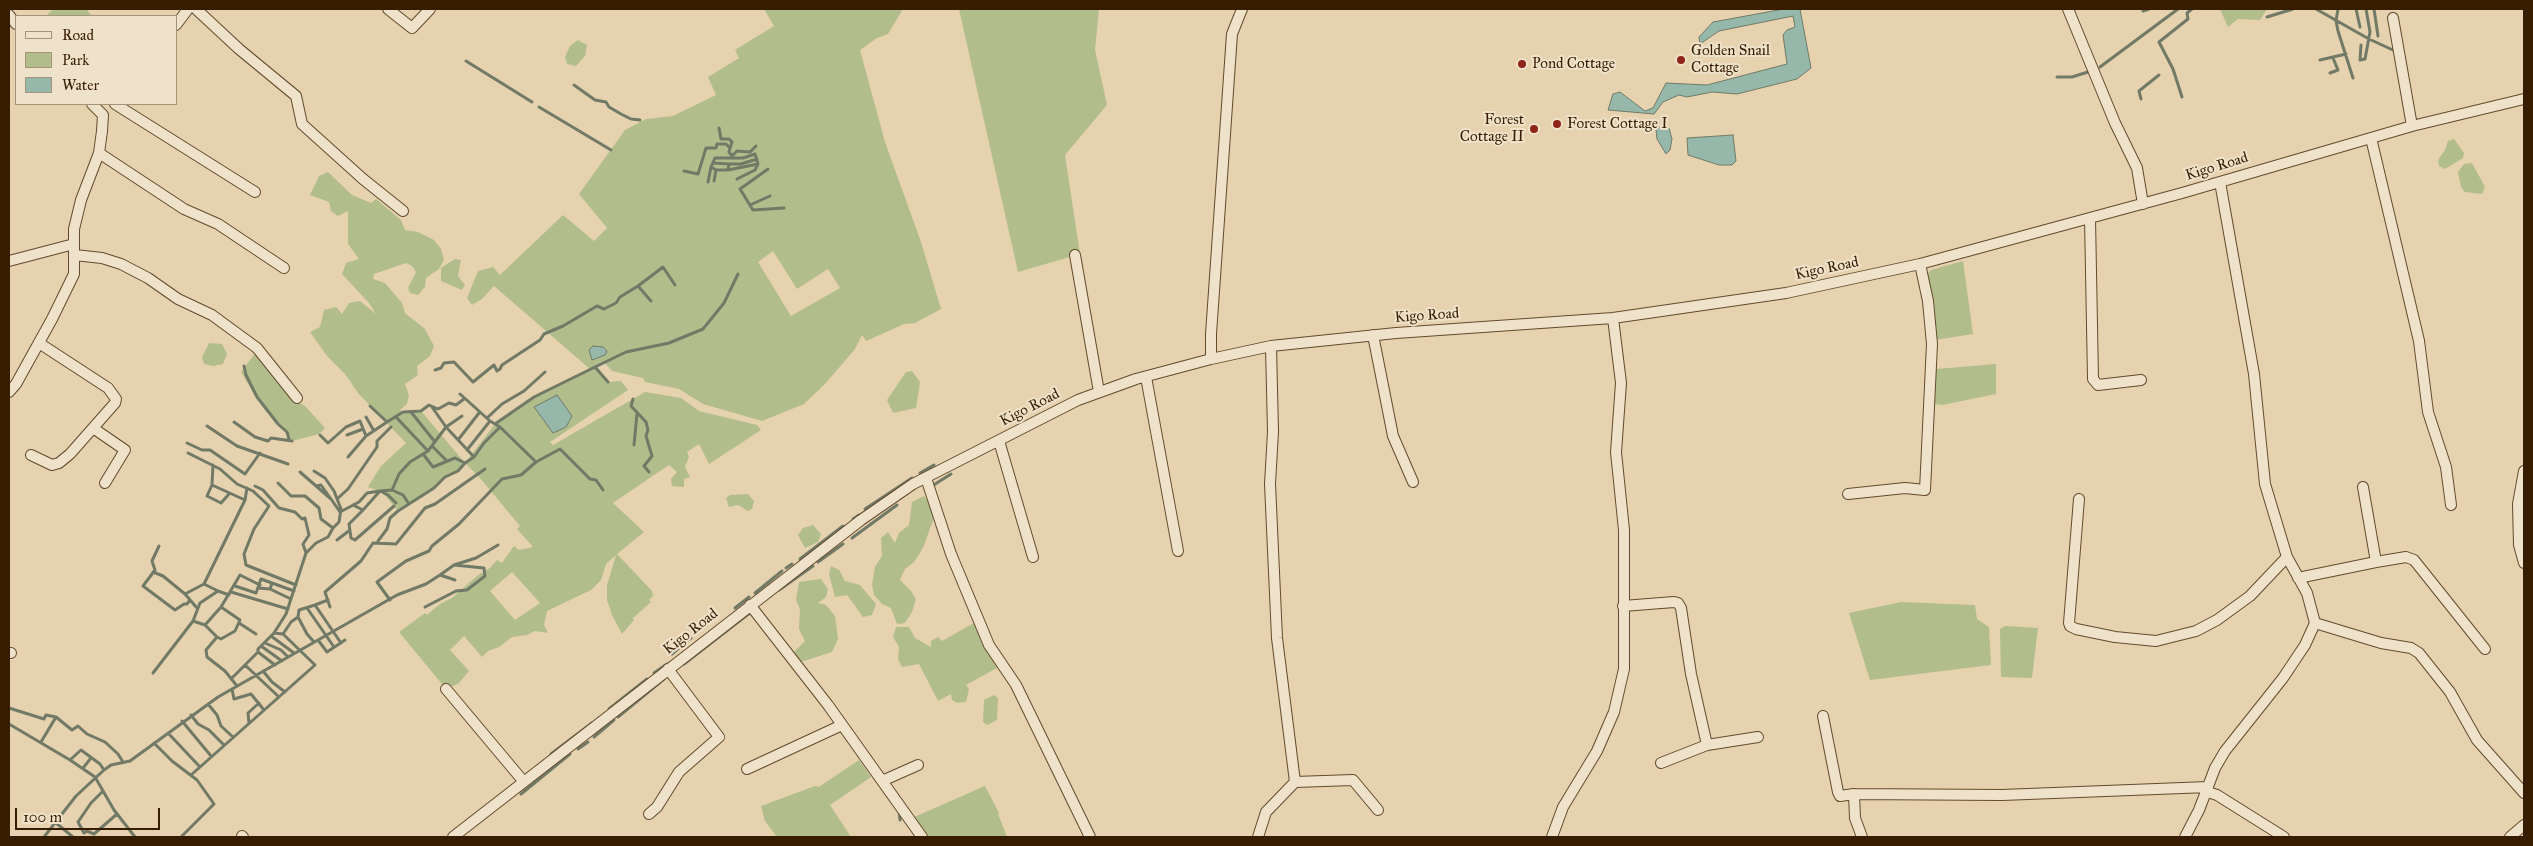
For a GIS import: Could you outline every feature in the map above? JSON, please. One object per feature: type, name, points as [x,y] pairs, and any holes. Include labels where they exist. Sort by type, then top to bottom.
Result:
[{"type":"street","points":[[178,22],[188,9]]},
{"type":"street","points":[[196,9],[239,49],[296,96],[302,124],[363,179],[403,210]]},
{"type":"street","points":[[388,9],[412,28],[430,9]]},
{"type":"street","points":[[1211,359],[1210,334],[1232,34],[1242,9]]},
{"type":"street","points":[[2068,9],[2115,124],[2137,168],[2143,204]]},
{"type":"street","points":[[2394,18],[2412,126]]},
{"type":"street","name":"Kigo Road","points":[[453,837],[668,668],[861,520],[926,478],[1078,400],[1099,392],[1146,376],[1271,346],[1373,336],[1613,318],[1786,293],[1920,264],[2143,204],[2412,126],[2524,99]]},
{"type":"street","points":[[93,105],[103,115]]},
{"type":"street","points":[[9,392],[16,384],[74,274],[74,229],[81,200],[99,153],[103,115],[108,105]]},
{"type":"street","points":[[117,105],[255,192]]},
{"type":"street","points":[[2371,138],[2417,332],[2428,412],[2446,467],[2451,505]]},
{"type":"street","points":[[99,153],[184,209],[218,224],[284,268]]},
{"type":"street","points":[[2185,837],[2225,751],[2283,678],[2306,645],[2314,623],[2310,602],[2287,557],[2265,484],[2254,374],[2220,182]]},
{"type":"street","points":[[2090,218],[2093,379],[2098,385],[2141,380]]},
{"type":"street","points":[[9,261],[74,244]]},
{"type":"street","points":[[75,255],[102,258],[121,264],[148,278],[178,300],[212,315],[257,348],[297,398]]},
{"type":"street","points":[[1075,255],[1099,392]]},
{"type":"street","points":[[1848,494],[1905,488],[1925,490],[1932,344],[1928,301],[1920,264]]},
{"type":"street","points":[[1552,837],[1563,807],[1597,751],[1614,712],[1624,669],[1624,530],[1616,452],[1621,382],[1613,318]]},
{"type":"street","points":[[1373,336],[1394,436],[1413,482]]},
{"type":"street","points":[[31,455],[56,465],[70,454],[115,403],[115,396],[108,388],[39,342]]},
{"type":"street","points":[[1271,346],[1273,432],[1270,484],[1278,638],[1295,782]]},
{"type":"street","points":[[1146,376],[1178,551]]},
{"type":"street","points":[[93,428],[126,450],[105,483]]},
{"type":"street","points":[[999,440],[1033,556]]},
{"type":"street","points":[[2524,471],[2518,504],[2519,545],[2524,563]]},
{"type":"street","points":[[926,478],[951,554],[988,645],[1016,685],[1090,837]]},
{"type":"street","points":[[2363,487],[2376,562]]},
{"type":"street","points":[[2079,499],[2069,623],[2070,626],[2076,629],[2115,637],[2156,641],[2196,631],[2217,620],[2250,596],[2287,557]]},
{"type":"street","points":[[2298,578],[2406,557],[2414,560],[2485,649]]},
{"type":"street","points":[[1623,606],[1674,602],[1678,603],[1681,608],[1706,745]]},
{"type":"street","points":[[750,605],[842,725],[922,837]]},
{"type":"street","points":[[2314,623],[2381,643],[2411,648],[2419,653],[2450,692],[2477,740],[2524,793]]},
{"type":"street","points":[[649,814],[657,807],[679,772],[719,737],[668,668]]},
{"type":"street","points":[[446,689],[524,782]]},
{"type":"street","points":[[1823,716],[1840,796],[1854,794],[2002,795],[2208,790],[2284,837]]},
{"type":"street","points":[[748,769],[842,725]]},
{"type":"street","points":[[1661,764],[1706,745],[1758,737]]},
{"type":"street","points":[[882,781],[918,765]]},
{"type":"street","points":[[1258,837],[1266,812],[1295,782],[1353,780],[1378,810]]},
{"type":"street","points":[[1854,794],[1855,818],[1862,837]]},
{"type":"street","points":[[2510,837],[2524,825]]},
{"type":"green space","points":[[53,9],[86,9],[91,15],[47,15]]},
{"type":"green space","points":[[764,9],[903,9],[888,34],[877,38],[860,50],[885,142],[921,242],[941,309],[915,323],[904,324],[866,341],[862,335],[855,349],[825,384],[804,404],[762,421],[703,404],[679,389],[645,382],[643,378],[612,371],[605,363],[596,367],[608,382],[621,381],[628,390],[550,442],[553,445],[645,392],[681,398],[699,411],[757,425],[761,430],[709,464],[699,444],[687,452],[689,457],[685,467],[690,477],[684,479],[684,487],[672,486],[671,479],[677,472],[669,465],[613,503],[644,532],[617,554],[652,591],[653,596],[649,600],[651,602],[633,618],[634,620],[622,634],[607,600],[607,585],[616,555],[606,564],[601,580],[591,590],[547,611],[544,625],[548,633],[535,631],[527,635],[512,637],[499,647],[488,651],[482,657],[464,636],[450,650],[469,671],[459,683],[446,689],[399,632],[425,613],[427,615],[440,604],[452,598],[478,575],[490,568],[497,560],[502,563],[514,546],[519,550],[533,547],[517,529],[520,526],[465,463],[495,424],[534,397],[590,369],[494,286],[482,299],[472,305],[467,298],[478,271],[493,267],[500,275],[563,215],[594,241],[607,228],[579,194],[625,130],[646,119],[673,116],[716,95],[708,77],[739,58],[735,50],[774,26]],"holes":[[[773,251],[797,289],[828,269],[840,288],[791,316],[758,262]],[[512,572],[540,603],[515,620],[490,591]]]},
{"type":"green space","points":[[959,9],[1099,9],[1095,50],[1107,105],[1065,155],[1080,254],[1018,272]]},
{"type":"green space","points":[[2220,9],[2267,9],[2260,20],[2238,19],[2228,27]]},
{"type":"green space","points":[[578,40],[587,45],[585,56],[576,66],[567,64],[565,57],[570,46]]},
{"type":"green space","points":[[2454,139],[2464,153],[2463,158],[2445,169],[2439,166],[2438,160],[2445,150],[2448,141]]},
{"type":"green space","points":[[2472,163],[2485,187],[2482,194],[2465,192],[2461,187],[2458,172],[2464,164]]},
{"type":"green space","points":[[328,172],[352,195],[371,203],[376,199],[401,220],[405,230],[418,232],[434,240],[441,249],[444,260],[439,269],[426,278],[425,287],[418,295],[410,293],[408,288],[416,272],[412,266],[406,263],[374,274],[373,279],[385,283],[402,303],[405,313],[425,329],[434,346],[430,356],[417,366],[418,375],[405,384],[409,395],[407,404],[401,409],[400,413],[421,411],[465,463],[458,471],[445,477],[434,488],[398,511],[382,492],[368,487],[381,466],[406,443],[358,393],[345,374],[327,356],[310,332],[320,327],[324,310],[336,307],[342,314],[349,303],[360,301],[376,314],[369,303],[342,274],[346,263],[359,259],[348,244],[348,211],[338,216],[331,211],[329,202],[310,195],[319,176]]},
{"type":"green space","points":[[455,259],[461,260],[458,276],[465,285],[462,290],[441,281],[441,268]]},
{"type":"green space","points":[[1963,261],[1973,334],[1935,340],[1927,274],[1931,270]]},
{"type":"green space","points":[[209,343],[222,344],[227,354],[223,364],[213,366],[204,364],[202,357]]},
{"type":"green space","points":[[256,352],[296,401],[305,406],[325,428],[319,434],[292,441],[289,439],[287,432],[256,397],[241,372]]},
{"type":"green space","points":[[1996,364],[1996,394],[1942,405],[1935,404],[1936,369]]},
{"type":"green space","points":[[912,371],[920,382],[916,408],[893,413],[887,400],[906,372]]},
{"type":"green space","points":[[748,494],[754,501],[752,509],[748,511],[738,505],[729,507],[726,498],[730,495]]},
{"type":"green space","points":[[924,496],[932,505],[933,520],[923,548],[914,562],[905,569],[900,580],[916,599],[912,612],[905,623],[897,624],[891,608],[882,604],[874,595],[872,585],[875,567],[882,556],[881,538],[888,532],[895,543],[899,533],[909,525],[912,502]]},
{"type":"green space","points":[[813,525],[821,534],[818,542],[805,548],[798,535],[803,528]]},
{"type":"green space","points":[[831,566],[839,570],[845,581],[860,585],[876,604],[872,615],[863,617],[847,595],[835,597],[829,574]]},
{"type":"green space","points":[[821,579],[828,589],[826,597],[818,603],[826,605],[835,616],[838,639],[832,652],[801,662],[791,662],[793,653],[805,641],[799,629],[800,609],[796,600],[799,582]]},
{"type":"green space","points":[[1901,602],[1975,605],[1977,619],[1989,627],[1991,665],[1870,680],[1849,613]]},
{"type":"green space","points":[[974,623],[997,668],[966,685],[969,689],[966,702],[957,703],[952,700],[951,694],[938,701],[919,664],[902,667],[898,659],[899,647],[893,637],[896,627],[909,627],[915,638],[931,647],[931,641],[938,637],[942,641]]},
{"type":"green space","points":[[2005,626],[2038,628],[2032,678],[2001,677],[2000,629]]},
{"type":"green space","points":[[994,695],[998,698],[997,720],[987,725],[983,722],[984,700]]},
{"type":"green space","points":[[859,760],[871,777],[830,805],[851,837],[777,837],[765,821],[761,806],[815,786],[819,787]]},
{"type":"green space","points":[[985,786],[999,813],[1007,837],[925,837],[912,818]]},
{"type":"water","points":[[1784,9],[1800,9],[1811,68],[1797,79],[1737,94],[1712,92],[1687,97],[1679,95],[1663,102],[1654,114],[1608,110],[1613,94],[1620,92],[1645,111],[1653,108],[1666,83],[1707,85],[1787,64],[1783,35],[1787,30],[1795,27],[1793,16],[1719,31],[1700,44],[1699,37],[1713,22]]},
{"type":"water","points":[[1660,127],[1669,128],[1672,139],[1670,150],[1666,154],[1657,139],[1656,129]]},
{"type":"water","points":[[1733,135],[1736,161],[1732,165],[1719,165],[1688,155],[1687,138]]},
{"type":"water","points":[[593,346],[603,347],[607,351],[605,355],[592,360],[589,350]]},
{"type":"water","points":[[557,395],[572,416],[566,427],[553,433],[534,407]]},
{"type":"waterway","points":[[2143,11],[2149,9]]},
{"type":"waterway","points":[[2100,67],[2178,9]]},
{"type":"waterway","points":[[2182,97],[2173,69],[2159,42],[2188,19],[2187,13],[2192,9]]},
{"type":"waterway","points":[[2267,17],[2293,9]]},
{"type":"waterway","points":[[2316,9],[2369,39],[2395,51]]},
{"type":"waterway","points":[[2338,9],[2336,21],[2338,31],[2353,78]]},
{"type":"waterway","points":[[2356,9],[2360,27]]},
{"type":"waterway","points":[[2361,45],[2360,60],[2365,59],[2370,32],[2366,9]]},
{"type":"waterway","points":[[2374,9],[2378,36]]},
{"type":"waterway","points":[[2320,60],[2346,54]]},
{"type":"waterway","points":[[2330,73],[2338,70],[2333,58]]},
{"type":"waterway","points":[[466,61],[532,102]]},
{"type":"waterway","points":[[2057,77],[2072,77],[2088,72]]},
{"type":"waterway","points":[[2141,99],[2139,91],[2159,75]]},
{"type":"waterway","points":[[574,85],[595,100],[606,102],[609,107],[621,114],[631,119],[640,120]]},
{"type":"waterway","points":[[539,107],[611,150]]},
{"type":"waterway","points":[[719,128],[721,139],[729,139],[732,142],[730,148]]},
{"type":"waterway","points":[[684,171],[698,174],[706,148],[716,148],[717,144],[726,144],[730,148],[729,152],[732,156]]},
{"type":"waterway","points":[[732,156],[737,151],[750,152],[756,146]]},
{"type":"waterway","points":[[708,182],[711,167],[715,158],[743,158],[755,154],[758,164],[728,170],[716,170],[711,167]]},
{"type":"waterway","points":[[728,170],[729,164],[741,164],[757,159]]},
{"type":"waterway","points":[[713,163],[729,164]]},
{"type":"waterway","points":[[737,179],[755,170],[758,164]]},
{"type":"waterway","points":[[768,169],[740,189],[753,210],[784,208]]},
{"type":"waterway","points":[[714,181],[716,170]]},
{"type":"waterway","points":[[750,205],[770,196]]},
{"type":"waterway","points":[[638,286],[663,267],[675,285]]},
{"type":"waterway","points":[[595,367],[626,352],[669,343],[703,329],[724,303],[738,274]]},
{"type":"waterway","points":[[435,370],[441,368],[444,363],[454,362],[473,382],[494,365],[497,371],[500,369],[502,365],[540,340],[544,334],[563,326],[597,306],[604,309],[616,303],[620,297],[638,286],[651,301]]},
{"type":"waterway","points":[[244,366],[246,375],[257,397],[278,424],[287,432],[289,439]]},
{"type":"waterway","points":[[495,424],[534,397],[595,367],[608,382]]},
{"type":"waterway","points":[[487,418],[502,404],[524,391],[545,372]]},
{"type":"waterway","points":[[460,394],[490,421],[500,427],[536,462]]},
{"type":"waterway","points":[[387,422],[403,412],[421,411],[429,405],[438,409],[449,403],[456,405],[464,399]]},
{"type":"waterway","points":[[633,399],[631,406],[646,422],[648,430],[646,436],[652,456],[644,466],[649,472]]},
{"type":"waterway","points":[[366,436],[387,422],[370,406]]},
{"type":"waterway","points":[[378,541],[387,529],[390,518],[434,488],[445,477],[458,471],[474,457],[446,427],[432,407]]},
{"type":"waterway","points":[[411,412],[435,442]]},
{"type":"waterway","points":[[458,440],[479,413]]},
{"type":"waterway","points":[[634,445],[637,414]]},
{"type":"waterway","points":[[392,490],[399,474],[410,462],[428,451],[446,427],[462,416]]},
{"type":"waterway","points":[[366,417],[374,431]]},
{"type":"waterway","points":[[396,417],[428,451]]},
{"type":"waterway","points":[[320,435],[328,443],[346,427],[360,421],[366,436],[348,457]]},
{"type":"waterway","points":[[467,450],[490,421]]},
{"type":"waterway","points":[[234,422],[255,437],[268,441],[271,438],[292,441]]},
{"type":"waterway","points":[[207,426],[237,446],[288,464]]},
{"type":"waterway","points":[[337,499],[348,489],[377,447],[377,441],[391,427]]},
{"type":"waterway","points":[[474,457],[484,443],[500,427]]},
{"type":"waterway","points":[[347,435],[363,429]]},
{"type":"waterway","points":[[187,443],[202,450],[210,450],[245,474],[260,453]]},
{"type":"waterway","points":[[432,446],[447,461]]},
{"type":"waterway","points":[[390,600],[377,582],[406,561],[429,551],[432,546],[459,524],[502,479],[521,475],[536,462],[560,449],[590,479],[596,480],[603,490]]},
{"type":"waterway","points":[[188,453],[220,469],[237,484],[253,491],[269,506],[254,529],[244,554],[246,565],[296,585]]},
{"type":"waterway","points":[[423,454],[433,467],[455,458],[465,463]]},
{"type":"waterway","points":[[213,465],[212,485],[207,496],[221,503],[229,494]]},
{"type":"waterway","points":[[920,473],[934,465]]},
{"type":"waterway","points":[[330,607],[325,592],[361,561],[373,543],[396,544],[425,508],[435,504],[485,469]]},
{"type":"waterway","points":[[278,483],[291,496],[305,496],[319,508],[321,519],[333,528],[339,522],[341,509],[334,491],[325,478],[314,471]]},
{"type":"waterway","points":[[300,472],[331,499],[340,512],[359,502],[367,493],[380,491],[388,495],[396,503]]},
{"type":"waterway","points":[[932,486],[951,474]]},
{"type":"waterway","points":[[865,509],[912,478]]},
{"type":"waterway","points":[[212,485],[245,500],[247,488]]},
{"type":"waterway","points":[[317,486],[321,485],[331,499]]},
{"type":"waterway","points":[[255,486],[263,490],[279,508],[295,512],[302,519],[305,518],[309,535],[303,544],[306,553],[286,614],[274,633],[258,649],[258,652],[275,665]]},
{"type":"waterway","points":[[353,505],[363,510],[380,491],[392,490],[403,495],[409,504]]},
{"type":"waterway","points":[[204,584],[245,500]]},
{"type":"waterway","points":[[852,538],[897,505]]},
{"type":"waterway","points":[[363,510],[349,524],[351,538],[355,540],[394,506]]},
{"type":"waterway","points":[[853,519],[859,515]]},
{"type":"waterway","points":[[800,559],[843,526]]},
{"type":"waterway","points":[[306,553],[316,543],[328,537],[333,528]]},
{"type":"waterway","points":[[337,540],[350,530]]},
{"type":"waterway","points":[[818,562],[843,544]]},
{"type":"waterway","points":[[440,575],[454,565],[476,558],[498,545]]},
{"type":"waterway","points":[[159,546],[152,561],[155,570],[143,586],[175,610],[187,604],[190,600]]},
{"type":"waterway","points":[[786,568],[792,564]]},
{"type":"waterway","points":[[425,607],[456,591],[467,590],[485,576],[484,568],[454,565]]},
{"type":"waterway","points":[[779,590],[813,566]]},
{"type":"waterway","points":[[755,593],[782,571]]},
{"type":"waterway","points":[[153,572],[163,576],[185,594]]},
{"type":"waterway","points":[[205,625],[221,607],[240,575],[260,585]]},
{"type":"waterway","points":[[44,837],[76,796],[104,770],[111,765],[130,761],[218,697],[397,595],[426,584],[440,575],[455,580]]},
{"type":"waterway","points":[[235,586],[256,593],[261,579],[294,591]]},
{"type":"waterway","points":[[258,588],[270,589],[272,583]]},
{"type":"waterway","points":[[197,608],[185,594],[204,584],[218,591]]},
{"type":"waterway","points":[[270,589],[291,599]]},
{"type":"waterway","points":[[229,595],[218,591],[200,603],[193,621],[205,625],[217,637],[206,650],[207,657],[225,671],[237,686]]},
{"type":"waterway","points":[[231,592],[288,609]]},
{"type":"waterway","points":[[735,608],[749,597]]},
{"type":"waterway","points":[[328,600],[315,605],[341,643]]},
{"type":"waterway","points":[[283,634],[291,622],[298,617],[299,610],[315,605]]},
{"type":"waterway","points":[[217,637],[221,639],[235,631],[240,620],[221,607]]},
{"type":"waterway","points":[[307,608],[334,647]]},
{"type":"waterway","points":[[684,664],[751,612]]},
{"type":"waterway","points":[[298,617],[307,634],[314,642]]},
{"type":"waterway","points":[[153,673],[193,621]]},
{"type":"waterway","points":[[239,623],[256,634]]},
{"type":"waterway","points":[[191,775],[315,665],[283,634],[274,633]]},
{"type":"waterway","points":[[271,636],[294,653]]},
{"type":"waterway","points":[[684,643],[691,638]]},
{"type":"waterway","points":[[318,640],[327,652],[345,640]]},
{"type":"waterway","points":[[265,643],[281,650],[288,657]]},
{"type":"waterway","points":[[261,646],[282,661]]},
{"type":"waterway","points":[[672,654],[680,647]]},
{"type":"waterway","points":[[245,665],[258,652]]},
{"type":"waterway","points":[[654,673],[667,664]]},
{"type":"waterway","points":[[231,679],[245,665],[279,697]]},
{"type":"waterway","points":[[263,671],[272,682],[285,692]]},
{"type":"waterway","points":[[609,709],[647,679]]},
{"type":"waterway","points":[[618,717],[664,679]]},
{"type":"waterway","points":[[232,689],[234,699],[251,694],[264,710]]},
{"type":"waterway","points":[[249,723],[248,713],[259,703]]},
{"type":"waterway","points":[[208,704],[217,715],[221,726],[233,737]]},
{"type":"waterway","points":[[9,708],[44,719],[46,715],[56,717],[72,730],[78,726],[87,734],[105,742],[118,754],[123,762]]},
{"type":"waterway","points":[[191,715],[198,724],[209,730],[223,744]]},
{"type":"waterway","points":[[41,742],[56,717]]},
{"type":"waterway","points":[[594,737],[614,720]]},
{"type":"waterway","points":[[182,721],[211,756]]},
{"type":"waterway","points":[[551,754],[592,723]]},
{"type":"waterway","points":[[9,724],[70,760]]},
{"type":"waterway","points":[[168,733],[200,767]]},
{"type":"waterway","points":[[578,749],[588,742]]},
{"type":"waterway","points":[[154,743],[172,761],[197,780],[214,804],[181,837]]},
{"type":"waterway","points":[[104,770],[100,764],[81,750],[70,760],[95,777],[114,810],[135,837]]},
{"type":"waterway","points":[[521,794],[570,754]]},
{"type":"waterway","points":[[83,768],[91,758]]},
{"type":"waterway","points":[[103,791],[91,803],[78,822],[84,833],[87,831],[94,834],[117,814]]},
{"type":"waterway","points":[[899,810],[900,820]]},
{"type":"waterway","points":[[56,823],[73,837]]},
{"type":"place","name":"Golden Snail Cottage","points":[[1681,60]]},
{"type":"place","name":"Pond Cottage","points":[[1522,64]]},
{"type":"place","name":"Forest Cottage I","points":[[1557,124]]},
{"type":"place","name":"Forest Cottage II","points":[[1534,129]]}]
